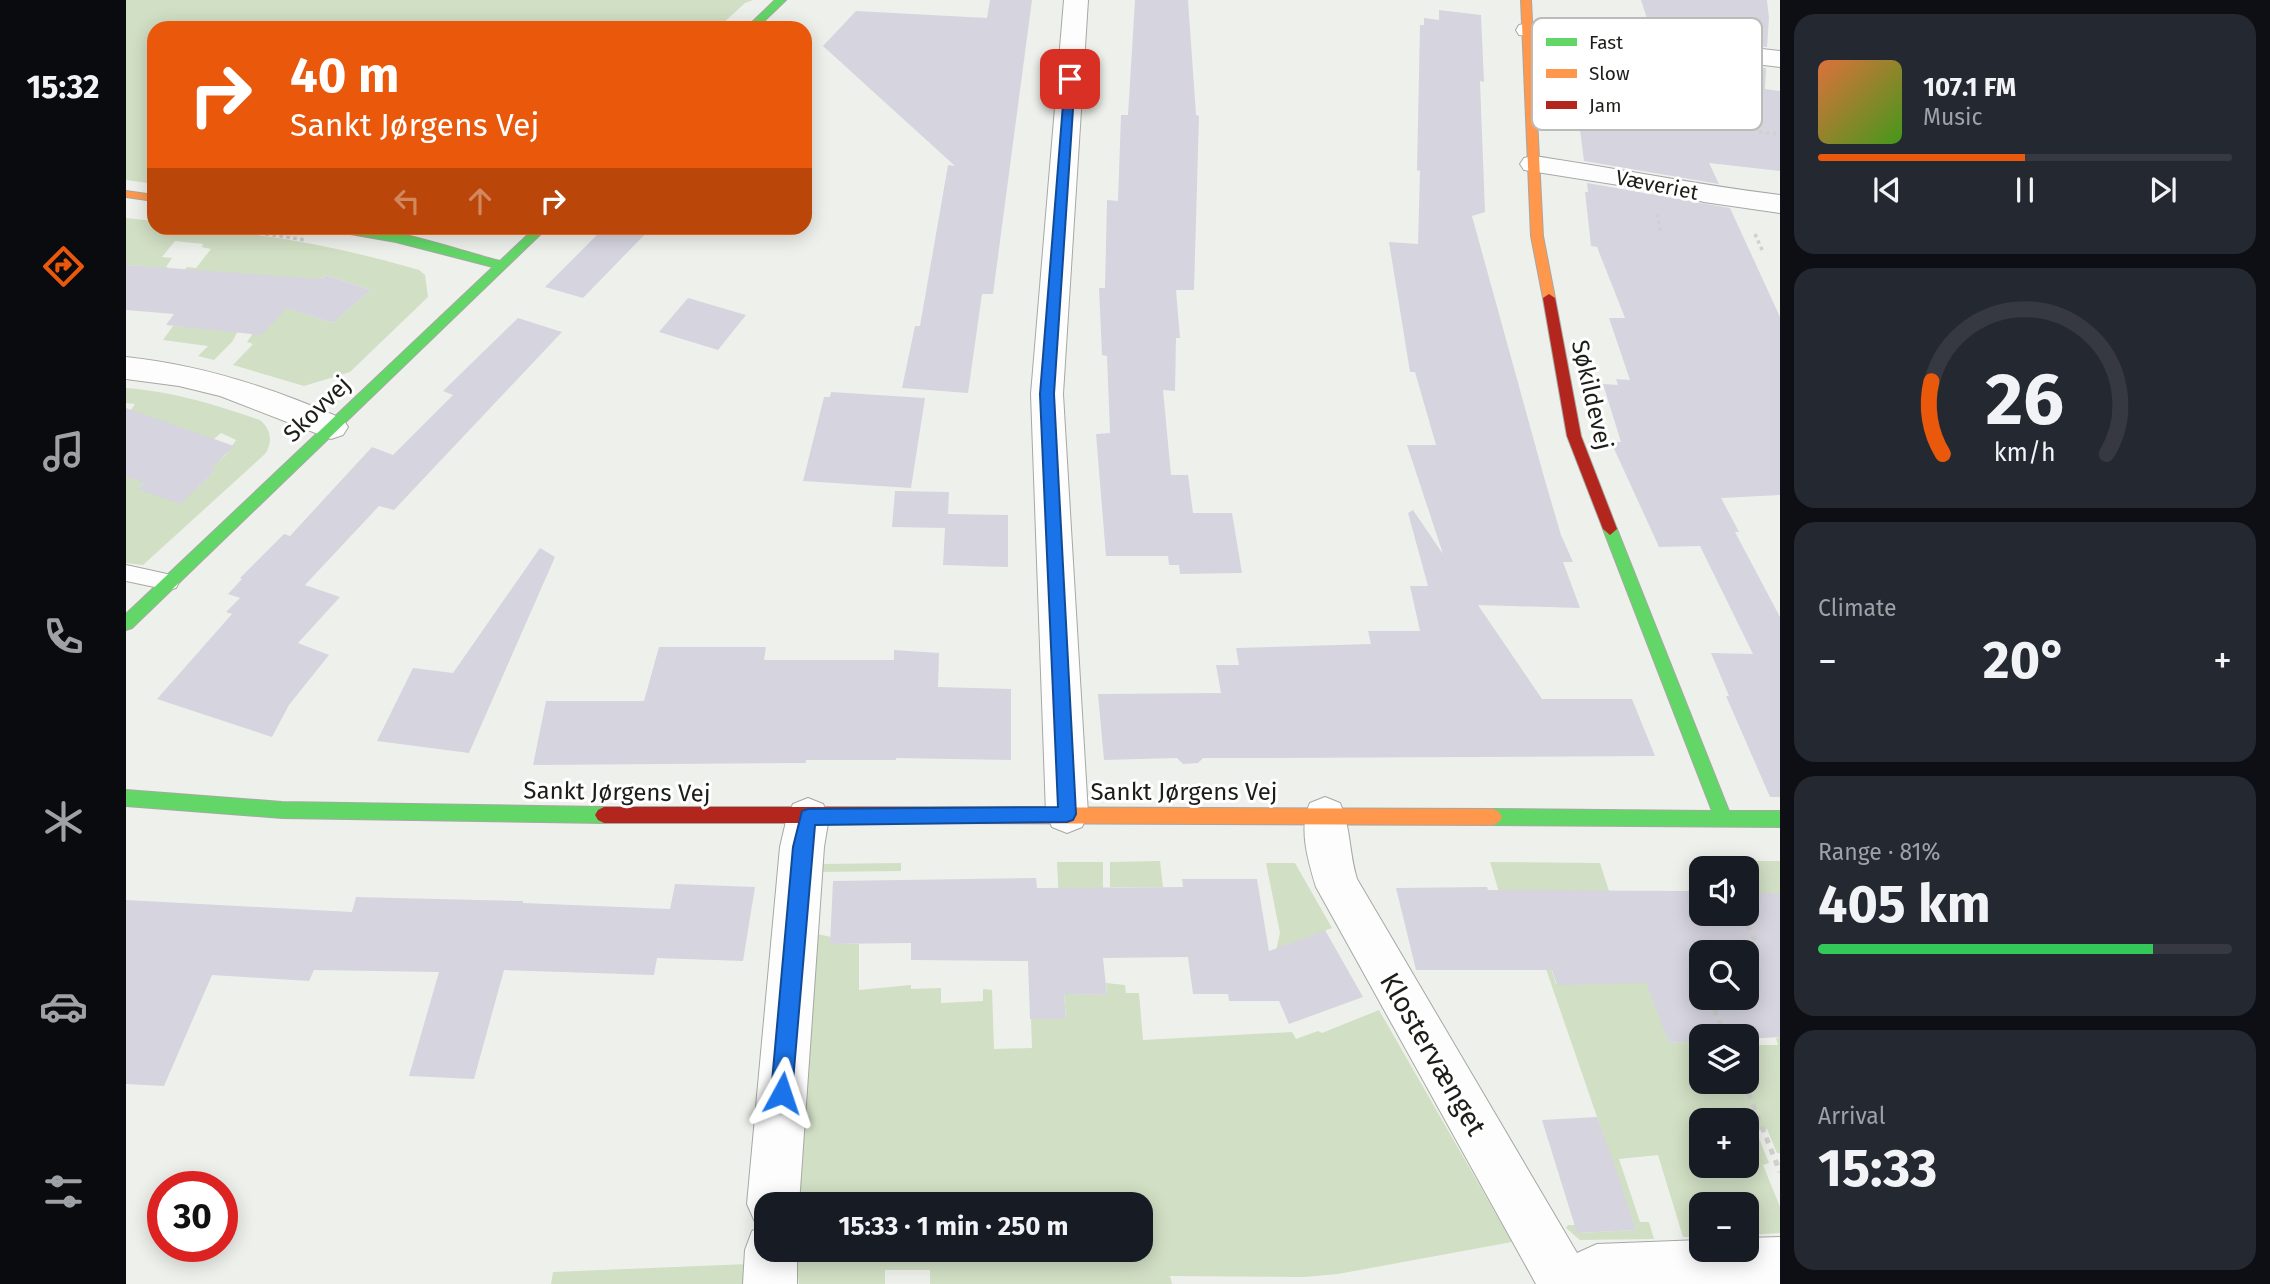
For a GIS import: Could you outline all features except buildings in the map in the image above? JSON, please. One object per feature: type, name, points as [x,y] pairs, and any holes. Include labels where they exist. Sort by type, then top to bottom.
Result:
[{"type":"street","points":[[758,21],[781,0]]},
{"type":"street","points":[[1067,814],[1047,394],[1076,0]]},
{"type":"street","name":"Søkildevej","points":[[1526,0],[1532,119]]},
{"type":"street","points":[[1528,30],[1532,30]]},
{"type":"street","points":[[1762,57],[1780,59]]},
{"type":"street","name":"Søkildevej","points":[[1532,130],[1537,236],[1574,436],[1723,817]]},
{"type":"street","name":"Væveriet","points":[[1534,164],[1672,185],[1704,194],[1780,204]]},
{"type":"street","points":[[126,194],[147,197]]},
{"type":"street","points":[[379,235],[502,265]]},
{"type":"street","name":"Skovvej","points":[[126,624],[534,235]]},
{"type":"street","points":[[126,368],[211,382],[289,407],[331,427]]},
{"type":"street","name":"Sankt Jørgens Vej","points":[[126,798],[282,810],[808,817],[1067,814],[1780,819]]},
{"type":"street","name":"Klostervænget","points":[[1325,816],[1331,864],[1338,887],[1565,1284]]},
{"type":"street","points":[[774,1192],[802,847],[808,817]]},
{"type":"street","points":[[770,1284],[771,1262]]},
{"type":"street","points":[[1565,1284],[1597,1271],[1780,1263]]},
{"type":"lane","points":[[126,573],[169,582]]},
{"type":"path","points":[[1759,132],[1780,134]]},
{"type":"path","points":[[1749,1094],[1780,1172]]},
{"type":"green space","points":[[126,0],[753,0],[745,3],[726,21],[147,21],[147,183],[126,180]]},
{"type":"green space","points":[[126,218],[147,220],[147,235],[255,235],[387,261],[419,270],[425,275],[428,297],[350,372],[304,386],[233,365],[253,344],[247,342],[263,319],[245,318],[232,342],[214,360],[198,356],[208,346],[163,340],[173,326],[220,328],[173,286],[187,267],[196,268],[211,249],[202,247],[203,244],[175,241],[162,257],[172,258],[166,267],[173,269],[126,265]],"holes":[[[326,275],[371,290],[333,323],[288,308]]]},
{"type":"green space","points":[[126,388],[178,396],[260,420],[267,427],[270,436],[265,454],[143,565],[126,563],[126,417],[135,404],[126,403]],"holes":[[[221,433],[236,440],[225,456],[208,469],[214,472],[198,487],[191,484],[138,488],[177,453],[214,439]]]},
{"type":"green space","points":[[1160,861],[1163,887],[1110,887],[1110,862]]},
{"type":"green space","points":[[1759,861],[1780,861],[1780,893],[1759,893]]},
{"type":"green space","points":[[1057,862],[1103,862],[1103,888],[1062,958]]},
{"type":"green space","points":[[1490,862],[1600,863],[1609,891],[1551,968],[1556,984],[1642,966],[1669,1043],[1689,1042],[1689,1094],[1759,1094],[1759,1045],[1778,1045],[1776,1038],[1780,1037],[1780,1153],[1777,1153],[1767,1129],[1759,1130],[1759,1108],[1689,1108],[1689,1178],[1759,1178],[1759,1138],[1769,1163],[1763,1165],[1780,1207],[1780,1233],[1759,1234],[1759,1192],[1689,1192],[1689,1237],[1683,1237],[1658,1155],[1619,1159],[1640,1222],[1649,1222],[1654,1239],[1580,1240],[1566,1228],[1568,1225],[1575,1225],[1578,1233],[1636,1230],[1546,969],[1522,969]]},
{"type":"green space","points":[[901,863],[901,871],[819,872],[819,864]]},
{"type":"green space","points":[[1266,863],[1295,863],[1332,928],[1283,946],[1275,955],[1280,933]]},
{"type":"green space","points":[[813,933],[831,937],[830,944],[859,944],[859,990],[911,985],[911,989],[941,988],[941,1003],[983,1001],[983,989],[992,990],[994,1049],[1032,1048],[1031,1019],[1066,1019],[1062,966],[1066,966],[1067,994],[1107,995],[1106,983],[1125,985],[1126,993],[1139,993],[1143,1040],[1292,1032],[1296,1039],[1318,1031],[1322,1033],[1379,1010],[1512,1242],[1338,1274],[1304,1277],[1170,1276],[1172,1284],[930,1284],[930,1270],[885,1270],[885,1284],[799,1284],[796,1262],[1153,1262],[1153,1192],[795,1192]]},
{"type":"green space","points":[[748,1264],[742,1284],[551,1284],[553,1272]]},
{"type":"traffic: fast","points":[[758,21],[781,0]]},
{"type":"traffic: fast","points":[[379,235],[502,265]]},
{"type":"traffic: fast","points":[[126,624],[534,235]]},
{"type":"traffic: fast","points":[[1610,529],[1723,817]]},
{"type":"traffic: fast","points":[[126,798],[282,810],[604,815]]},
{"type":"traffic: fast","points":[[1493,817],[1780,819]]},
{"type":"traffic: slow","points":[[1526,0],[1532,129]]},
{"type":"traffic: slow","points":[[1532,130],[1537,236],[1549,298]]},
{"type":"traffic: slow","points":[[126,194],[147,197]]},
{"type":"traffic: slow","points":[[947,815],[1493,817]]},
{"type":"traffic: jam","points":[[1549,298],[1574,436],[1610,529]]},
{"type":"traffic: jam","points":[[604,815],[947,815]]},
{"type":"route","points":[[782,1093],[802,847],[808,817],[1067,814],[1047,394],[1070,79]]}]
